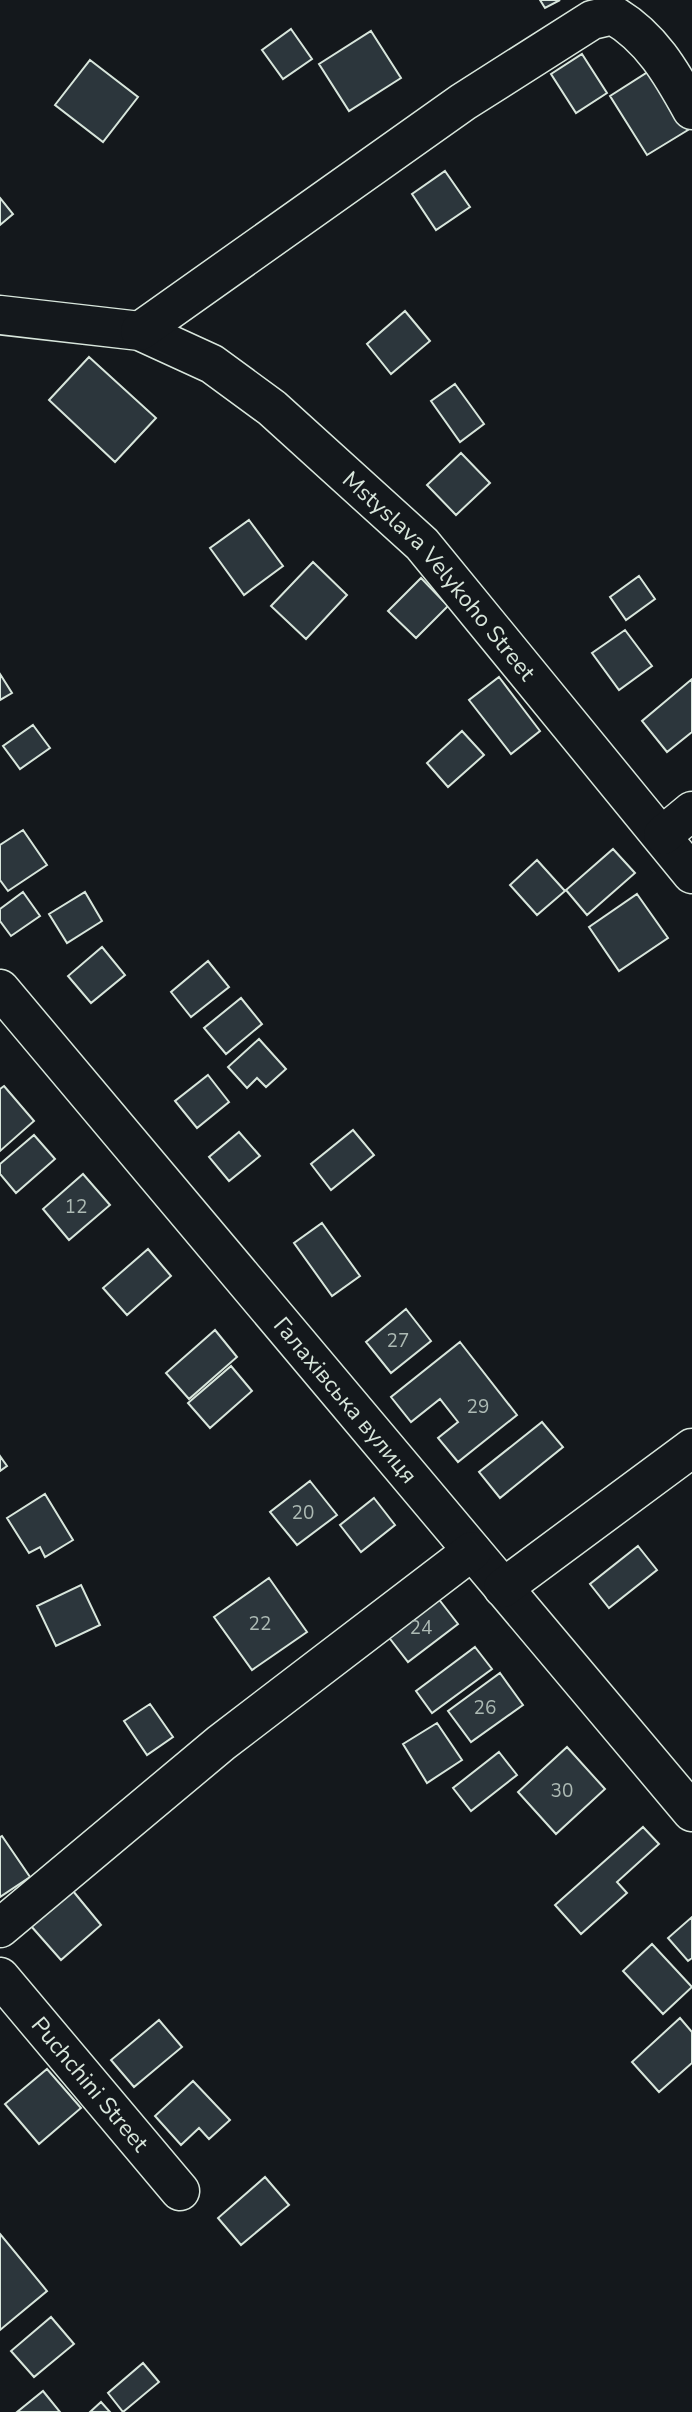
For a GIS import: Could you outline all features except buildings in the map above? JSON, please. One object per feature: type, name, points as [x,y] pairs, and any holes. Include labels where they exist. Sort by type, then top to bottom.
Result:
[{"type":"street","points":[[140,331],[463,102],[592,20],[612,15],[634,28],[653,47],[692,110]]},
{"type":"street","name":"Mstyslava Velykoho Street","points":[[0,315],[140,331],[212,364],[262,401],[346,472],[422,544],[678,823],[692,873]]},
{"type":"street","name":"Галахівська вулиця","points":[[0,989],[692,1812]]},
{"type":"street","points":[[503,1588],[692,1448]]},
{"type":"street","points":[[0,1927],[221,1743],[472,1551]]},
{"type":"street","name":"Puchchini Street","points":[[0,1977],[180,2191]]}]
